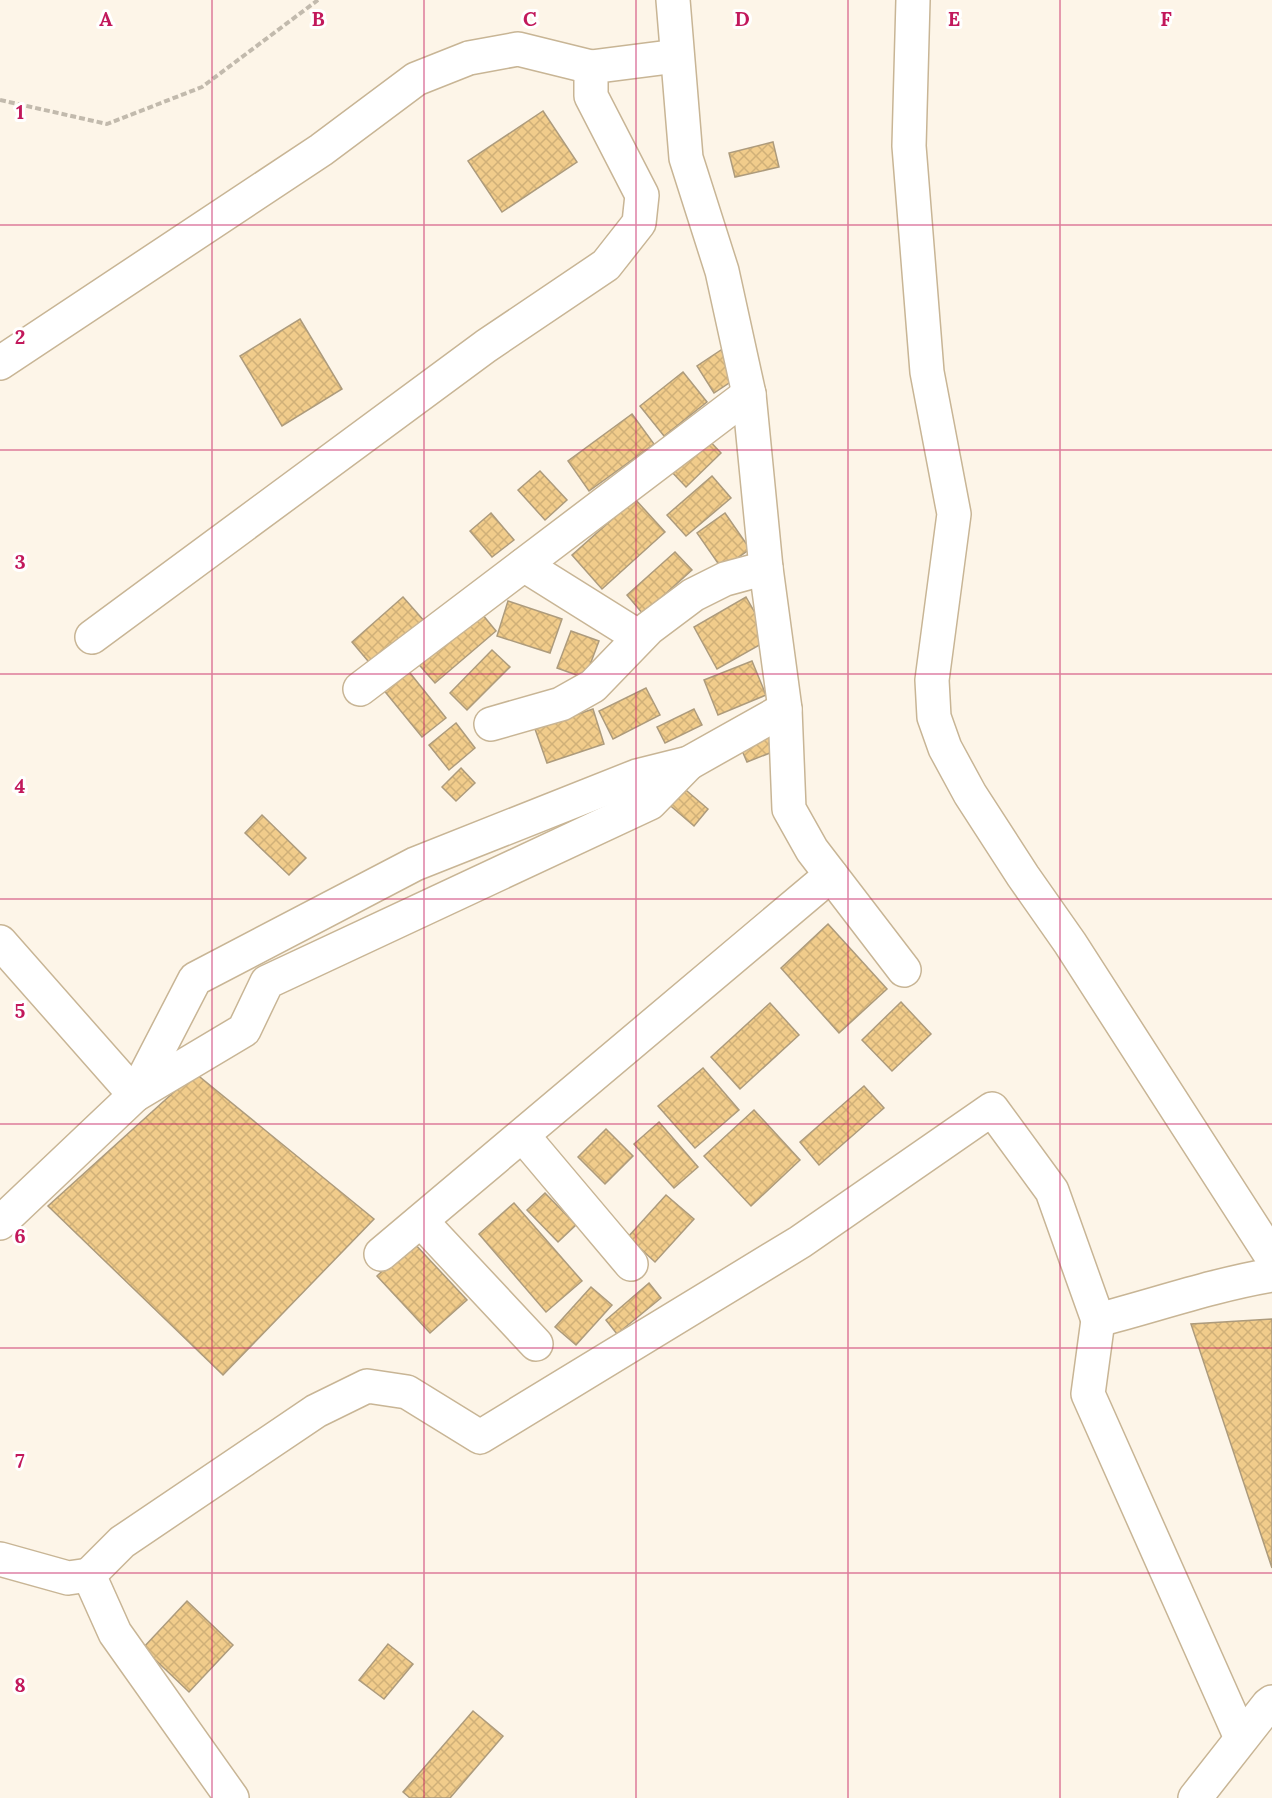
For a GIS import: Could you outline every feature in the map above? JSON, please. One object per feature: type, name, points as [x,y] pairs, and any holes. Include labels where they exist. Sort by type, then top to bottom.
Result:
[{"type":"street","points":[[673,0],[686,158],[722,272],[749,394],[766,568],[785,710],[789,809],[812,850],[904,970]]},
{"type":"street","points":[[912,0],[909,146],[925,348],[927,372],[954,514],[932,680],[934,717],[945,748],[970,794],[1070,943],[1272,1257]]},
{"type":"street","points":[[0,363],[321,150],[416,79],[469,58],[518,50],[591,67],[677,56]]},
{"type":"street","points":[[92,637],[486,346],[606,265],[639,223],[642,195],[591,96],[591,67]]},
{"type":"street","points":[[360,689],[749,394]]},
{"type":"street","points":[[524,565],[639,637]]},
{"type":"street","points":[[491,724],[561,704],[594,686],[639,637],[693,595],[725,579],[766,568]]},
{"type":"street","points":[[135,1095],[195,979],[415,864],[637,776],[689,763],[785,710]]},
{"type":"street","points":[[0,1223],[135,1095],[244,1030],[267,982],[650,803],[689,763]]},
{"type":"street","points":[[381,1254],[831,875]]},
{"type":"street","points":[[0,942],[135,1095]]},
{"type":"street","points":[[0,1559],[68,1578],[89,1575],[132,1535],[316,1411],[367,1386],[407,1392],[480,1437],[800,1242],[992,1109],[1052,1191],[1098,1320],[1088,1394],[1241,1738]]},
{"type":"street","points":[[523,1136],[631,1264]]},
{"type":"street","points":[[421,1221],[536,1344]]},
{"type":"street","points":[[1098,1320],[1239,1281],[1272,1275]]},
{"type":"street","points":[[89,1575],[115,1633],[232,1798]]},
{"type":"street","points":[[1195,1798],[1272,1702]]},
{"type":"path","points":[[0,99],[107,124],[202,87],[318,0]]},
{"type":"building","points":[[543,111],[577,162],[502,212],[468,161]]},
{"type":"building","points":[[773,142],[779,167],[735,177],[729,153]]},
{"type":"building","points":[[300,319],[342,389],[282,426],[240,356]]},
{"type":"building","points":[[721,350],[738,377],[714,393],[697,366]]},
{"type":"building","points":[[683,372],[707,402],[664,436],[640,406]]},
{"type":"building","points":[[632,414],[654,444],[589,491],[568,461]]},
{"type":"building","points":[[705,436],[721,453],[686,487],[670,470]]},
{"type":"building","points":[[540,471],[567,500],[545,520],[518,490]]},
{"type":"building","points":[[712,476],[731,498],[686,536],[667,515]]},
{"type":"building","points":[[635,499],[665,532],[602,589],[572,555]]},
{"type":"building","points":[[491,513],[514,540],[492,557],[470,531]]},
{"type":"building","points":[[725,513],[750,549],[722,569],[697,533]]},
{"type":"building","points":[[675,552],[692,570],[643,614],[627,595]]},
{"type":"building","points":[[403,597],[425,622],[373,667],[352,642]]},
{"type":"building","points":[[746,597],[770,639],[717,669],[694,627]]},
{"type":"building","points":[[508,601],[562,619],[550,653],[497,636]]},
{"type":"building","points":[[477,608],[496,631],[435,683],[415,660]]},
{"type":"building","points":[[571,631],[599,641],[585,678],[557,668]]},
{"type":"building","points":[[492,650],[510,667],[467,710],[450,693]]},
{"type":"building","points":[[752,661],[766,695],[718,715],[704,680]]},
{"type":"building","points":[[402,663],[446,718],[422,737],[378,683]]},
{"type":"building","points":[[646,688],[660,715],[613,739],[599,711]]},
{"type":"building","points":[[593,709],[604,744],[547,763],[535,729]]},
{"type":"building","points":[[694,709],[702,725],[665,743],[657,727]]},
{"type":"building","points":[[456,723],[475,748],[449,770],[429,745]]},
{"type":"building","points":[[774,733],[780,749],[747,762],[740,746]]},
{"type":"building","points":[[461,768],[475,783],[456,801],[442,787]]},
{"type":"building","points":[[680,785],[708,809],[694,826],[666,802]]},
{"type":"building","points":[[262,815],[306,858],[289,875],[245,833]]},
{"type":"building","points":[[828,924],[887,989],[839,1033],[781,968]]},
{"type":"building","points":[[901,1002],[931,1034],[892,1071],[862,1040]]},
{"type":"building","points":[[770,1003],[799,1035],[740,1089],[711,1057]]},
{"type":"building","points":[[703,1068],[739,1110],[695,1148],[658,1106]]},
{"type":"building","points":[[195,1073],[374,1219],[223,1375],[48,1206]]},
{"type":"building","points":[[864,1086],[884,1108],[819,1165],[800,1142]]},
{"type":"building","points":[[754,1110],[800,1160],[751,1206],[704,1156]]},
{"type":"building","points":[[659,1122],[698,1167],[674,1188],[634,1144]]},
{"type":"building","points":[[606,1129],[633,1156],[605,1184],[578,1157]]},
{"type":"building","points":[[545,1193],[576,1225],[558,1242],[527,1210]]},
{"type":"building","points":[[666,1195],[694,1219],[655,1262],[628,1237]]},
{"type":"building","points":[[514,1203],[582,1281],[546,1312],[479,1234]]},
{"type":"building","points":[[413,1242],[467,1300],[430,1333],[377,1276]]},
{"type":"building","points":[[649,1283],[661,1298],[617,1334],[606,1320]]},
{"type":"building","points":[[591,1287],[612,1305],[576,1345],[555,1327]]},
{"type":"building","points":[[1272,1319],[1272,1568],[1191,1324]]},
{"type":"building","points":[[187,1601],[233,1645],[189,1692],[143,1648]]},
{"type":"building","points":[[388,1644],[413,1664],[384,1699],[359,1680]]},
{"type":"building","points":[[473,1711],[503,1736],[450,1798],[410,1798],[403,1792]]}]
